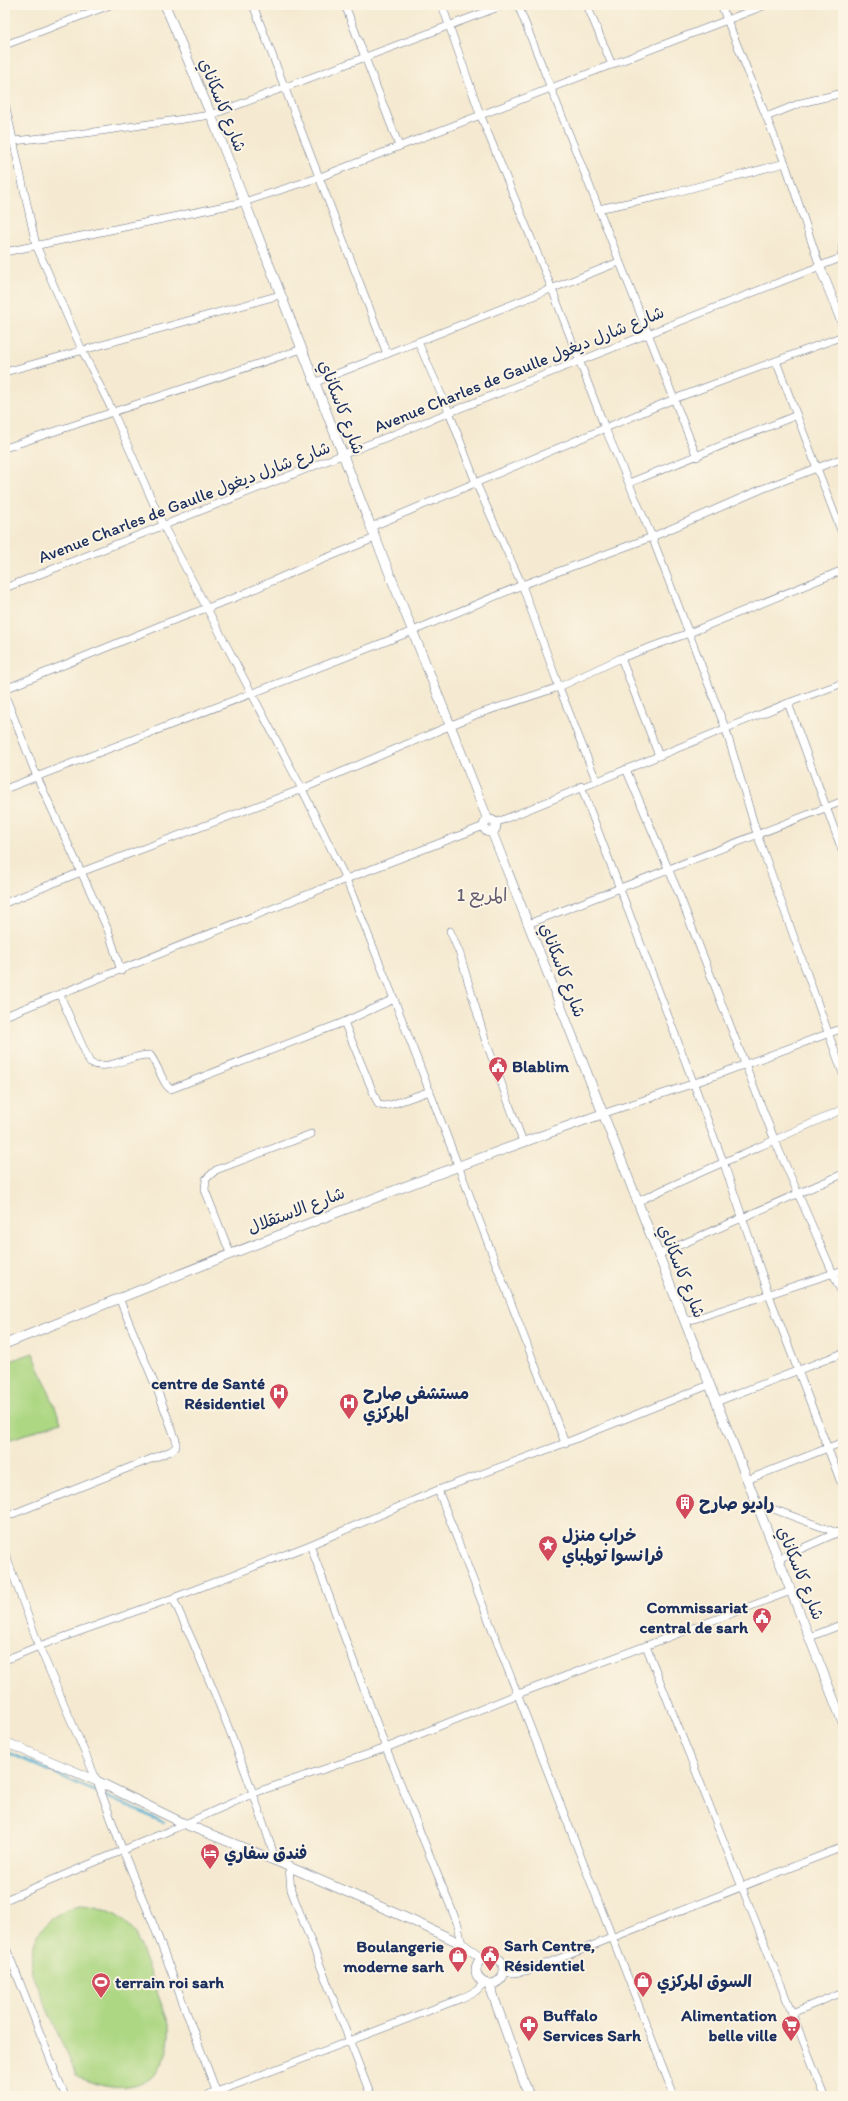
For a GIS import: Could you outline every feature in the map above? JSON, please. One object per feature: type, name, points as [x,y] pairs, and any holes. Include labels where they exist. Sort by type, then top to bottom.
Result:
[{"type":"street","points":[[5,45],[110,5]]},
{"type":"street","name":"شارع كاسكاناي","points":[[165,5],[211,115],[280,295],[316,382],[375,538],[413,631],[449,726],[490,825],[602,1114],[778,1559],[840,1705],[843,1723]]},
{"type":"street","points":[[253,5],[387,354]]},
{"type":"street","points":[[345,5],[399,146]]},
{"type":"street","points":[[442,5],[480,114],[552,289],[605,428],[652,537],[726,730],[757,834],[843,1074]]},
{"type":"street","points":[[5,142],[211,115],[504,5]]},
{"type":"street","points":[[518,5],[550,88],[572,138],[598,209],[697,457]]},
{"type":"street","points":[[587,5],[612,65]]},
{"type":"street","points":[[721,5],[785,163],[820,267],[843,326]]},
{"type":"street","points":[[5,252],[36,244],[244,202],[320,177],[480,114],[612,65],[766,5]]},
{"type":"street","points":[[766,116],[801,103],[843,93]]},
{"type":"street","points":[[5,103],[36,244],[82,350],[113,412],[163,525],[302,789],[346,878],[394,998],[565,1443]]},
{"type":"street","points":[[598,209],[666,195],[785,163]]},
{"type":"street","points":[[842,258],[843,242]]},
{"type":"street","name":"Avenue Charles de Gaulle شارع شارل ديغول","points":[[5,588],[450,414],[842,258]]},
{"type":"street","points":[[316,382],[619,262]]},
{"type":"street","points":[[5,372],[280,295]]},
{"type":"street","points":[[371,527],[674,399],[843,336]]},
{"type":"street","points":[[418,342],[450,414],[476,483],[522,585],[559,687],[596,780]]},
{"type":"street","points":[[5,448],[302,349]]},
{"type":"street","points":[[776,361],[843,536]]},
{"type":"street","points":[[629,483],[697,457],[797,415]]},
{"type":"street","points":[[5,789],[413,631],[522,585],[652,537],[843,458]]},
{"type":"street","points":[[5,689],[207,609],[375,538]]},
{"type":"street","points":[[5,903],[81,872],[302,789],[475,715],[559,687],[621,658],[689,633],[843,570]]},
{"type":"street","points":[[621,658],[658,756]]},
{"type":"street","points":[[5,1016],[121,971],[346,878],[490,825],[581,786],[726,730],[788,703],[843,684]]},
{"type":"street","points":[[5,694],[37,777],[108,930],[121,971]]},
{"type":"street","points":[[788,703],[843,853]]},
{"type":"street","points":[[626,769],[746,1063],[775,1141],[843,1296]]},
{"type":"street","points":[[581,786],[722,1161],[769,1295],[843,1488]]},
{"type":"street","points":[[528,924],[843,801]]},
{"type":"street","points":[[450,931],[460,954],[484,1036],[523,1142]]},
{"type":"street","points":[[60,995],[90,1063],[99,1067],[112,1065],[141,1055],[150,1055],[156,1062],[165,1085],[171,1089],[344,1022],[394,998]]},
{"type":"street","points":[[344,1022],[378,1104],[383,1106],[390,1105],[430,1091]]},
{"type":"street","points":[[602,1114],[692,1084],[843,1028]]},
{"type":"street","points":[[638,1202],[722,1161],[775,1141],[843,1109]]},
{"type":"street","name":"شارع الاستقلال","points":[[5,1344],[230,1253],[458,1165],[602,1114]]},
{"type":"street","points":[[230,1253],[205,1190],[206,1179],[216,1170],[311,1134]]},
{"type":"street","points":[[658,1255],[843,1174]]},
{"type":"street","points":[[685,1322],[843,1270]]},
{"type":"street","points":[[5,1517],[171,1451],[176,1447],[176,1440],[158,1392],[119,1298]]},
{"type":"street","points":[[716,1402],[843,1353]]},
{"type":"street","points":[[5,1660],[39,1646],[173,1598],[310,1545],[438,1490],[565,1443],[709,1385]]},
{"type":"street","points":[[747,1480],[843,1442]]},
{"type":"street","points":[[438,1490],[674,2096]]},
{"type":"street","points":[[757,1504],[841,1533]]},
{"type":"street","points":[[778,1559],[841,1533]]},
{"type":"street","points":[[310,1545],[386,1748],[458,1925],[462,1944]]},
{"type":"street","points":[[5,1553],[39,1646],[97,1780],[123,1851],[154,1926],[218,2094]]},
{"type":"street","points":[[5,1900],[186,1824],[254,1792],[386,1748],[518,1694],[791,1591]]},
{"type":"street","points":[[173,1598],[205,1666],[254,1792],[276,1861]]},
{"type":"street","points":[[810,1637],[843,1624]]},
{"type":"street","points":[[646,1646],[825,2096]]},
{"type":"street","points":[[5,1742],[97,1780],[186,1824],[276,1861],[411,1920],[462,1944],[482,1958]]},
{"type":"street","points":[[504,1972],[514,1973],[530,1970],[843,1847]]},
{"type":"street","points":[[289,1867],[291,1890],[371,2096]]},
{"type":"street","points":[[5,1945],[65,2096]]},
{"type":"street","points":[[206,2096],[218,2094],[462,1998],[476,1991],[487,1983],[499,1981],[504,1972],[502,1964],[492,1956],[482,1958],[477,1963],[477,1976],[487,1983],[529,2096]]},
{"type":"street","points":[[792,2013],[843,1992]]},
{"type":"green space","points":[[33,1353],[61,1422],[5,1441],[5,1363]]},
{"type":"green space","name":"terrain roi sarh","points":[[79,1905],[95,1907],[110,1912],[123,1920],[134,1931],[169,2024],[168,2045],[163,2062],[155,2074],[143,2083],[129,2087],[113,2087],[95,2083],[76,2076],[32,1974],[31,1961],[33,1949],[41,1930],[57,1915],[67,1909]]},
{"type":"waterway","points":[[5,1751],[101,1794]]},
{"type":"waterway","points":[[105,1796],[163,1822]]},
{"type":"place","name":"Blablim","points":[[498,1083]]},
{"type":"place","name":"centre de Santé Résidentiel","points":[[279,1410]]},
{"type":"place","name":"مستشفى صارح المركزي","points":[[349,1420]]},
{"type":"place","name":"راديو صارح","points":[[685,1520]]},
{"type":"place","name":"خراب منزل فرانسوا تولمباي","points":[[548,1562]]},
{"type":"place","name":"Commissariat central de sarh","points":[[762,1634]]},
{"type":"place","name":"فندق سفاري","points":[[210,1870]]},
{"type":"place","name":"Sarh Centre, Résidentiel","points":[[490,1972]]},
{"type":"place","name":"Boulangerie moderne sarh","points":[[458,1973]]},
{"type":"place","name":"السوق المركزي","points":[[643,1998]]},
{"type":"place","name":"terrain roi sarh","points":[[101,1999]]},
{"type":"place","name":"Buffalo Services Sarh","points":[[529,2042]]},
{"type":"place","name":"Alimentation belle ville","points":[[791,2042]]},
{"type":"district","name":"المربع 1","points":[[482,895]]}]
